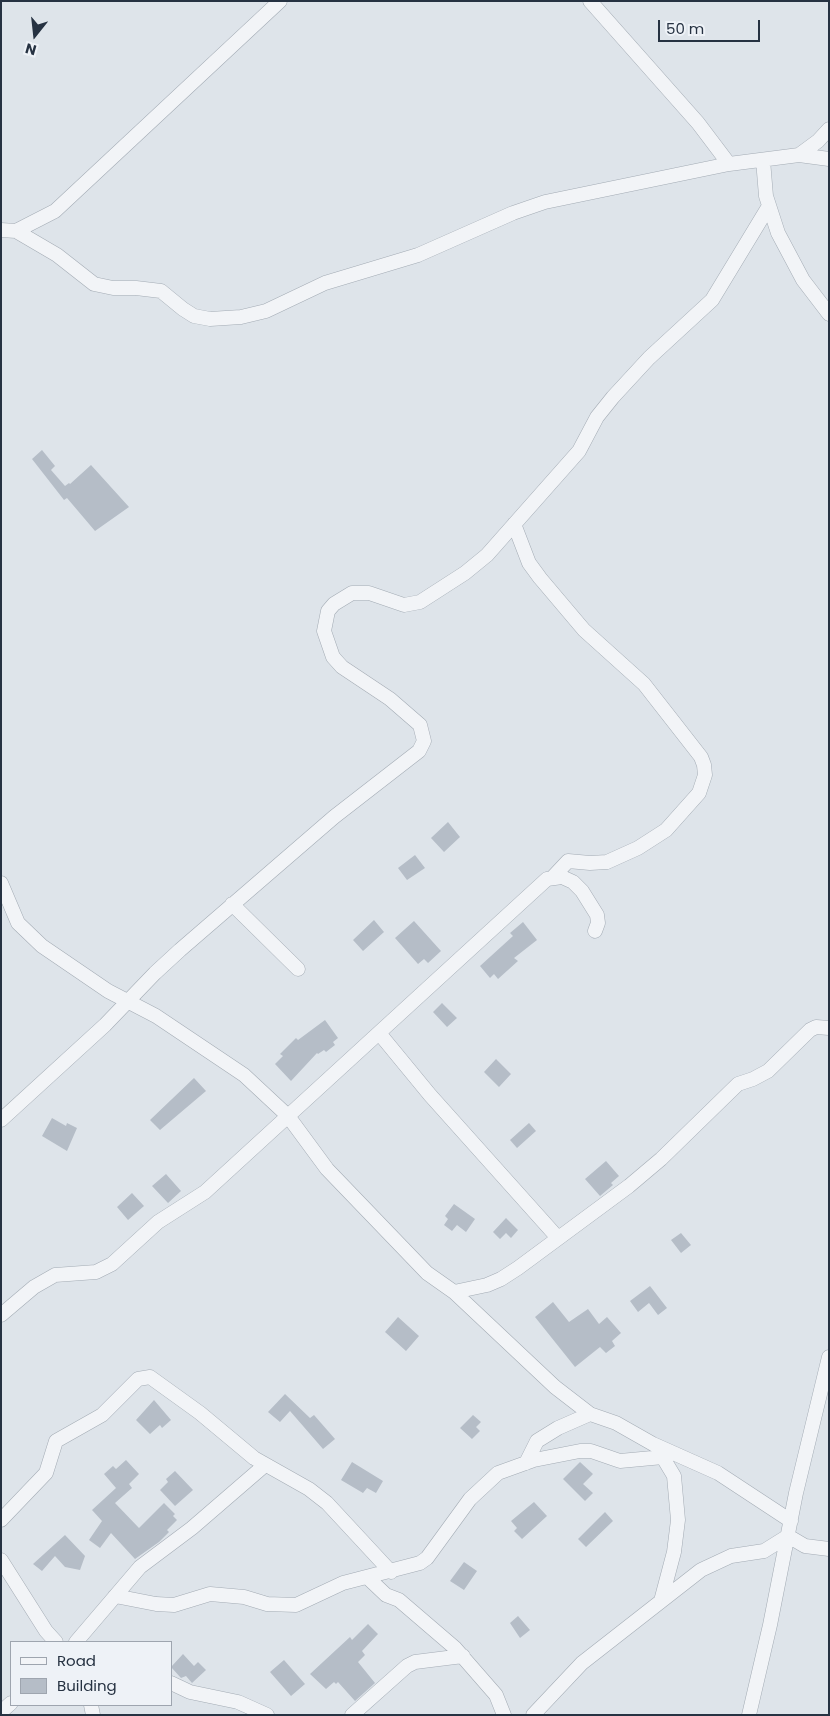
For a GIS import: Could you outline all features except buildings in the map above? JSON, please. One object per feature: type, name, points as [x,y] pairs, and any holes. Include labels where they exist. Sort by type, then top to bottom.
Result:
[{"type":"street","points":[[16,231],[55,211],[280,1]]},
{"type":"street","points":[[590,1],[698,123],[728,164]]},
{"type":"street","points":[[799,155],[818,141],[829,129]]},
{"type":"street","points":[[1,230],[16,231],[58,254],[94,284],[113,288],[160,291],[194,316],[210,319],[241,317],[266,311],[325,283],[418,255],[513,213],[544,202],[728,164],[799,155],[829,160]]},
{"type":"street","points":[[763,160],[764,187],[778,233],[803,280],[829,314]]},
{"type":"street","points":[[1,1120],[105,1025],[155,973],[232,904],[334,817],[419,751],[424,741],[420,726],[413,718],[379,690],[342,667],[333,657],[324,631],[328,611],[340,599],[352,593],[370,593],[404,605],[420,602],[477,563],[579,451],[596,417],[613,397],[649,358],[712,300],[769,206]]},
{"type":"street","points":[[1,1315],[34,1287],[55,1275],[96,1272],[112,1264],[158,1222],[205,1192],[541,883],[553,877],[568,861],[590,864],[607,862],[638,848],[666,830],[699,793],[703,783],[704,765],[701,757],[644,684],[584,630],[540,578],[529,563],[514,524]]},
{"type":"street","points":[[553,877],[567,879],[582,891],[597,915],[598,923],[595,931]]},
{"type":"street","points":[[1,883],[20,926],[42,946],[126,1002],[156,1016],[244,1075],[288,1116],[327,1169],[427,1272],[454,1292],[555,1388],[590,1414],[616,1423],[653,1444],[718,1473],[791,1521]]},
{"type":"street","points":[[232,904],[298,969]]},
{"type":"street","points":[[454,1292],[471,1290],[501,1279],[605,1205],[661,1159],[738,1084],[753,1080],[768,1071],[810,1030],[816,1027],[829,1028]]},
{"type":"street","points":[[379,1033],[430,1096],[558,1238]]},
{"type":"street","points":[[749,1715],[829,1357]]},
{"type":"street","points":[[1,1520],[46,1473],[56,1441],[102,1415],[138,1378],[144,1376],[156,1380],[254,1458],[309,1489],[327,1504],[392,1572],[393,1597]]},
{"type":"street","points":[[526,1463],[537,1442],[558,1428],[590,1414]]},
{"type":"street","points":[[653,1444],[674,1476],[678,1520],[674,1552],[661,1601]]},
{"type":"street","points":[[115,1596],[156,1604],[174,1604],[210,1594],[244,1597],[267,1604],[296,1605],[327,1588],[420,1563],[470,1500],[498,1473],[561,1453],[580,1451],[591,1451],[620,1461],[663,1457]]},
{"type":"street","points":[[77,1641],[140,1567],[192,1528],[265,1465]]},
{"type":"street","points":[[533,1715],[582,1663],[701,1570],[731,1556],[764,1551],[788,1536]]},
{"type":"street","points":[[788,1536],[805,1546],[829,1550]]},
{"type":"street","points":[[1,1560],[46,1631],[55,1641]]},
{"type":"street","points":[[367,1577],[386,1595],[393,1597],[440,1633],[463,1656],[496,1695],[504,1715]]},
{"type":"street","points":[[352,1715],[407,1666],[415,1662],[463,1656]]},
{"type":"street","points":[[172,1683],[197,1694],[238,1702],[267,1715]]}]
